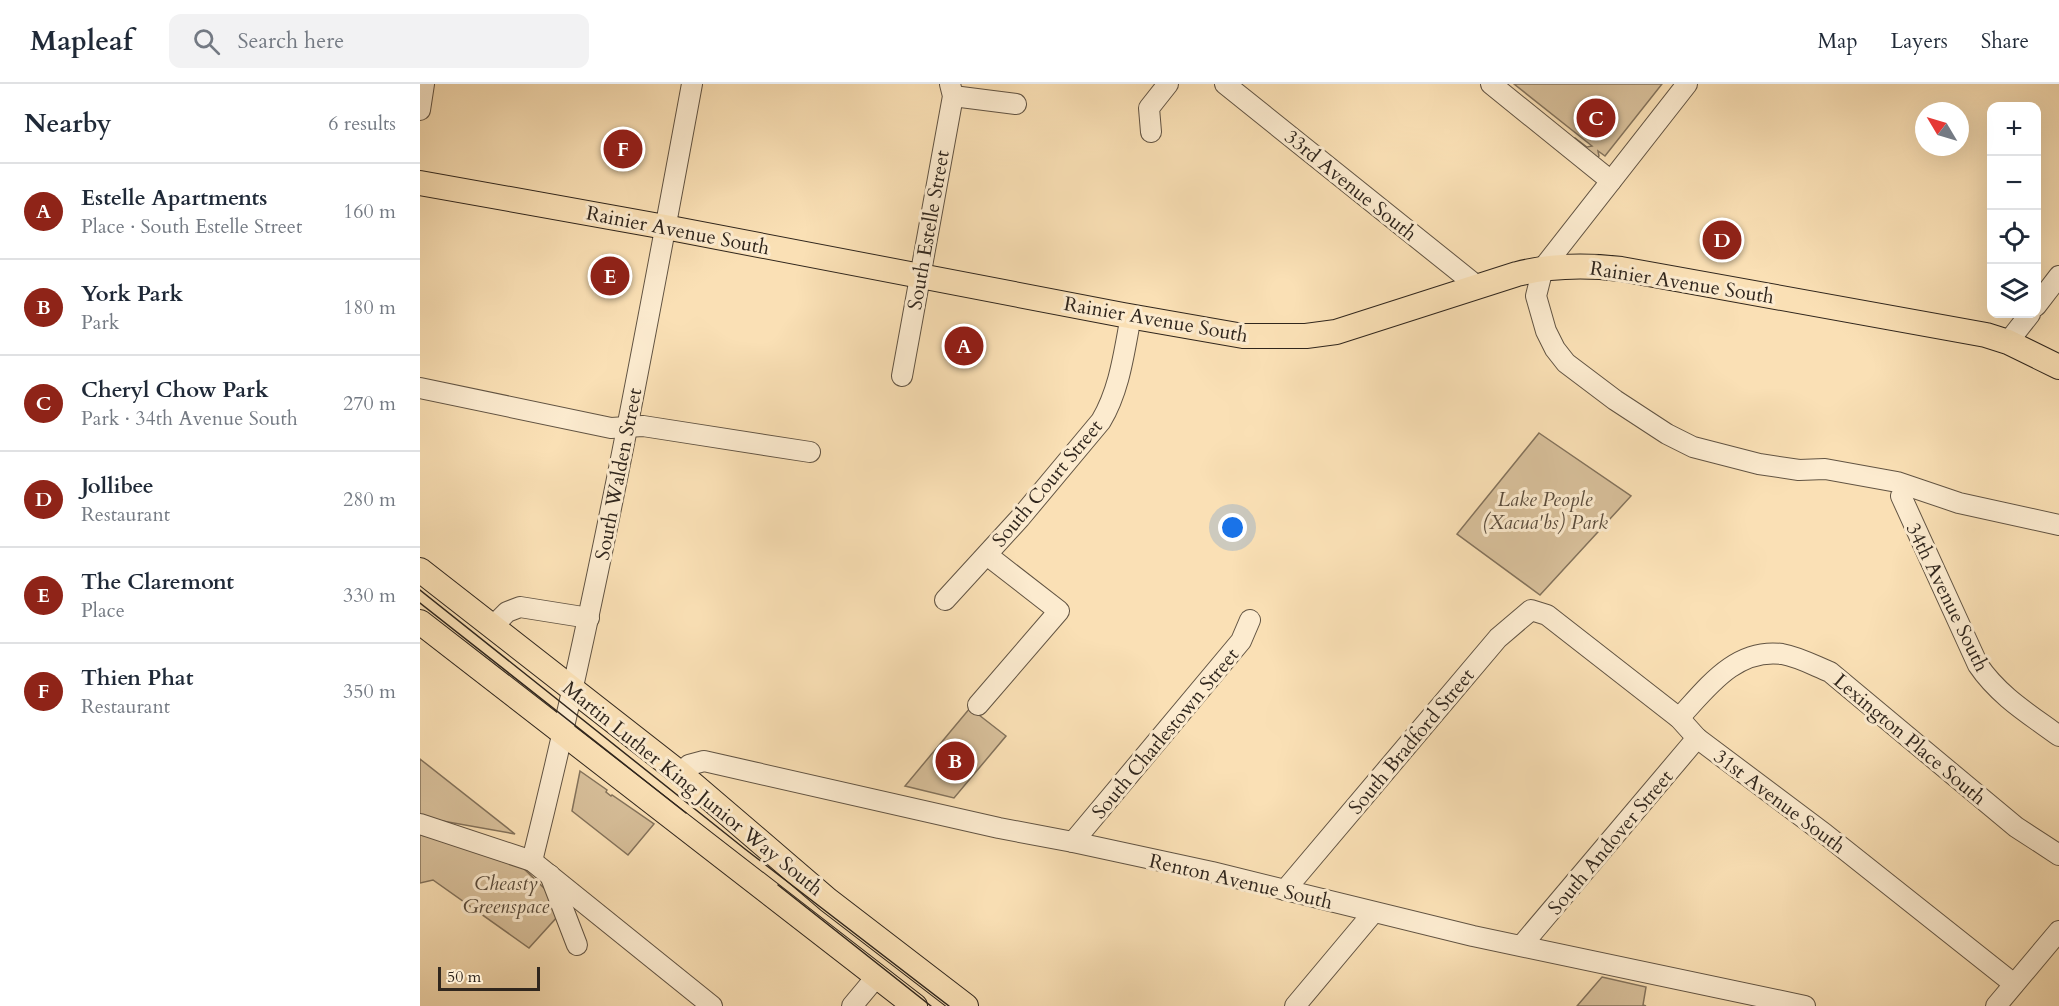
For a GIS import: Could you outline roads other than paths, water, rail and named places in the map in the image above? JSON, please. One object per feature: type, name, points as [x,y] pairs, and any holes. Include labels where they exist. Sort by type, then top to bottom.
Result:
[{"type":"main road","name":"Rainier Avenue South","points":[[420,183],[1243,336],[1306,336],[1336,332],[1477,286],[1543,268],[1591,265],[1986,335],[2008,342],[2059,367]]},
{"type":"main road","name":"Martin Luther King Junior Way South","points":[[420,570],[681,774],[828,900],[966,1006]]},
{"type":"main road","name":"Martin Luther King Junior Way South","points":[[420,622],[915,1006]]},
{"type":"street","points":[[420,110],[424,84]]},
{"type":"street","name":"South Walden Street","points":[[532,861],[564,734],[589,618],[628,427],[692,84]]},
{"type":"street","points":[[1151,132],[1149,108],[1168,84]]},
{"type":"street","name":"33rd Avenue South","points":[[1225,84],[1477,286]]},
{"type":"street","points":[[1491,84],[1611,181]]},
{"type":"street","points":[[1688,84],[1543,268],[1536,296],[1546,331],[1555,349],[1566,363],[1667,434],[1693,447],[1759,464],[1799,470],[1825,469],[1897,482],[1959,503],[2059,525]]},
{"type":"street","points":[[951,90],[1016,104]]},
{"type":"street","name":"South Estelle Street","points":[[902,376],[951,90]]},
{"type":"street","points":[[2041,301],[2059,276]]},
{"type":"street","name":"South Court Street","points":[[945,600],[987,555],[1101,421],[1117,386],[1131,316]]},
{"type":"street","points":[[2008,342],[2027,318]]},
{"type":"street","points":[[420,388],[611,428],[643,426],[810,452]]},
{"type":"street","points":[[1799,470],[1816,478],[1901,496],[1928,506],[1992,521],[2021,518]]},
{"type":"street","name":"34th Avenue South","points":[[1901,496],[1978,665],[2002,695],[2059,736]]},
{"type":"street","points":[[978,705],[1059,611],[987,555]]},
{"type":"street","points":[[492,627],[507,612],[520,607],[589,618]]},
{"type":"street","name":"South Bradford Street","points":[[1285,890],[1498,638],[1531,610],[1547,615]]},
{"type":"street","name":"31st Avenue South","points":[[1547,615],[1679,718],[1697,738],[1825,834],[2014,984]]},
{"type":"street","name":"South Charlestown Street","points":[[1072,842],[1234,650],[1241,641],[1250,620]]},
{"type":"street","name":"Lexington Place South","points":[[1679,718],[1720,674],[1750,656],[1783,654],[1806,662],[1830,672],[2016,827],[2059,855]]},
{"type":"street","name":"South Andover Street","points":[[1522,945],[1697,738]]},
{"type":"street","name":"Renton Avenue South","points":[[681,774],[689,765],[704,761],[1285,890],[1373,913],[1805,1006]]},
{"type":"street","points":[[420,825],[532,861],[712,1006]]},
{"type":"street","points":[[550,875],[577,945]]},
{"type":"street","points":[[1295,1006],[1373,913]]},
{"type":"street","points":[[1996,1006],[2059,931]]},
{"type":"street","points":[[852,1006],[877,976]]},
{"type":"tram line","points":[[420,590],[745,849],[949,1006]]},
{"type":"tram line","points":[[420,603],[686,813]]},
{"type":"tram line","points":[[778,885],[931,1006]]},
{"type":"place","name":"Cheryl Chow Park","points":[[1596,118]]},
{"type":"place","name":"Thien Phat","points":[[623,149]]},
{"type":"place","name":"Jollibee","points":[[1722,240]]},
{"type":"place","name":"The Claremont","points":[[610,276]]},
{"type":"place","name":"Estelle Apartments","points":[[964,346]]},
{"type":"place","name":"York Park","points":[[955,761]]},
{"type":"park label","name":"Lake People (Xacua'bs) Park","points":[[1545,510]]},
{"type":"park label","name":"Cheasty Greenspace","points":[[506,894]]}]
